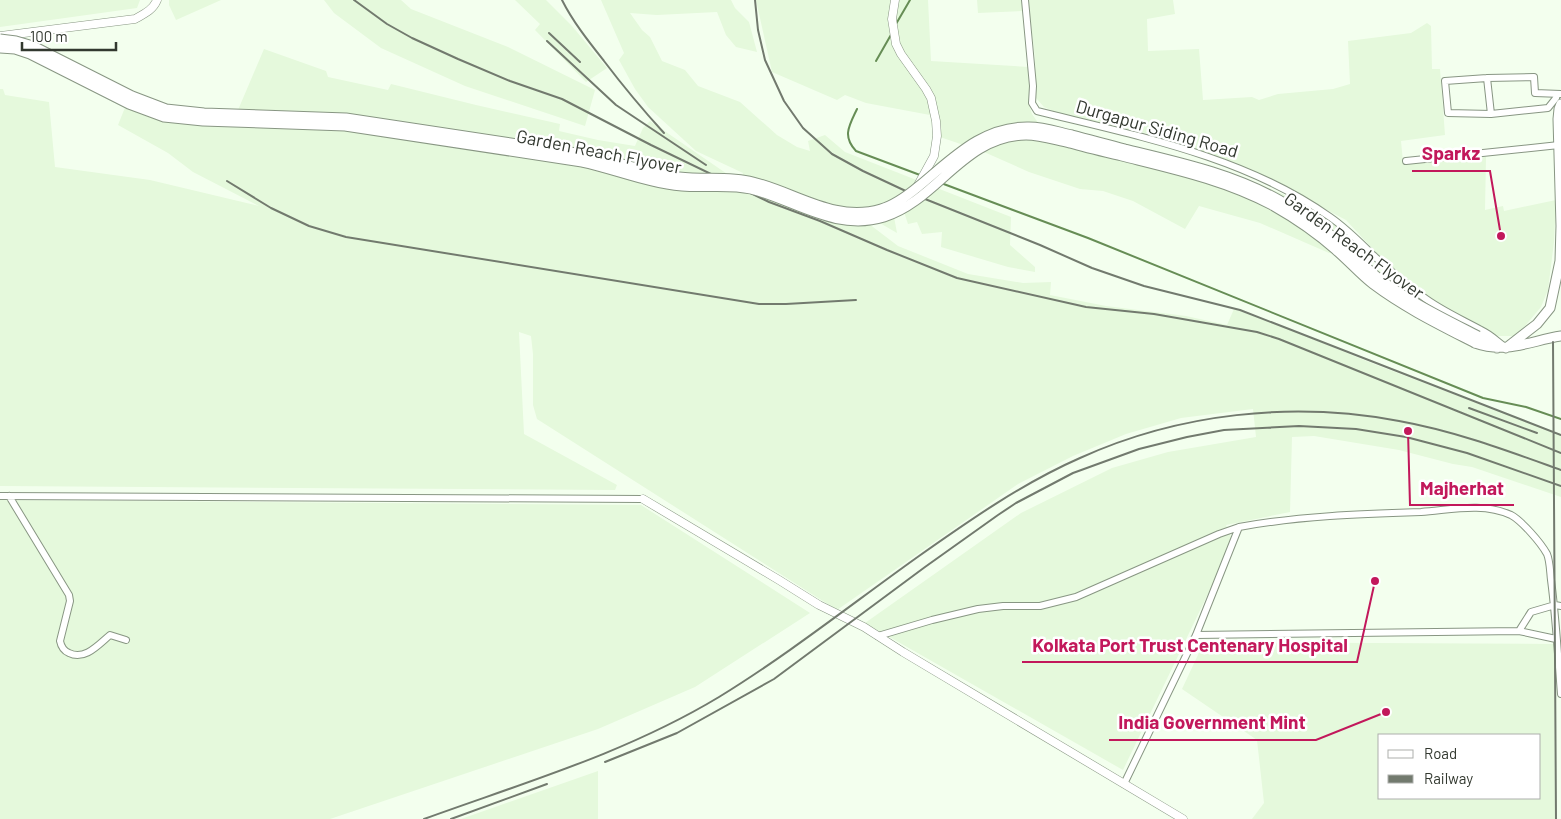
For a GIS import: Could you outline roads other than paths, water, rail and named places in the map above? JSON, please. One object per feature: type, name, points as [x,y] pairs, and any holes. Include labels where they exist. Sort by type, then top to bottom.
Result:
[{"type":"main road","name":"Garden Reach Flyover","points":[[0,38],[33,46],[132,96],[173,110],[204,113],[323,116],[388,124],[583,154],[658,174],[683,178],[751,181],[820,206],[844,212],[861,213],[878,210],[894,204],[962,150],[976,141],[999,131],[1018,127],[1049,130],[1208,170],[1251,186],[1302,214],[1341,244],[1377,276],[1415,303],[1488,347],[1502,348]]},
{"type":"main road","name":"Garden Reach Flyover","points":[[0,48],[14,49],[30,54],[129,104],[164,117],[203,121],[323,124],[376,130],[582,162],[603,166],[656,182],[682,186],[749,189],[818,214],[852,221],[881,218],[898,211],[921,195],[973,152],[994,141],[1019,136],[1047,137],[1206,178],[1273,206],[1314,232],[1371,282],[1411,310],[1477,340]]},
{"type":"main road","points":[[1502,348],[1537,324],[1550,308],[1560,260],[1559,109],[1561,104]]},
{"type":"main road","points":[[1502,348],[1561,336]]},
{"type":"street","points":[[0,38],[134,18],[146,14],[155,6],[157,0]]},
{"type":"street","points":[[896,0],[892,19],[896,44],[931,98],[936,121],[937,136],[934,156],[916,188]]},
{"type":"street","name":"Durgapur Siding Road","points":[[1025,0],[1033,86],[1032,103],[1037,111],[1168,144],[1229,164],[1286,190],[1329,216],[1351,233],[1374,256],[1422,297],[1454,317],[1486,333],[1502,348]]},
{"type":"street","points":[[1534,77],[1535,93],[1559,94],[1548,108],[1491,114],[1448,113],[1445,81],[1534,77]]},
{"type":"street","points":[[1487,78],[1491,114]]},
{"type":"street","points":[[1406,161],[1559,145]]},
{"type":"street","points":[[0,496],[643,500],[819,605],[864,627],[1183,819]]},
{"type":"street","points":[[9,496],[69,595],[70,601],[60,641],[61,646],[68,653],[78,656],[86,654],[110,635],[126,640]]},
{"type":"street","points":[[878,636],[909,626],[978,609],[1003,606],[1040,606],[1060,601],[1091,590],[1239,527],[1266,522],[1344,514],[1487,508],[1511,516],[1520,522],[1536,539],[1547,555],[1558,605],[1556,639],[1561,694]]},
{"type":"street","points":[[1124,784],[1196,635],[1239,527]]},
{"type":"street","points":[[1518,631],[1531,612],[1558,605]]},
{"type":"street","points":[[1196,635],[1518,631],[1556,639]]},
{"type":"waterway","points":[[896,24],[910,0]]},
{"type":"waterway","points":[[876,61],[892,33]]},
{"type":"waterway","points":[[857,109],[848,131],[849,140],[856,151],[920,175]]},
{"type":"waterway","points":[[941,183],[1088,238],[1483,398],[1526,407],[1561,419]]},
{"type":"railway","points":[[354,0],[387,24],[412,38],[510,81],[562,99],[651,145],[769,202],[957,278],[1086,307],[1154,314],[1257,332],[1279,339],[1561,453]]},
{"type":"railway","points":[[562,0],[576,24],[593,47],[633,98],[664,133]]},
{"type":"railway","points":[[755,0],[758,30],[765,60],[784,101],[803,128],[832,154],[863,171],[910,193],[1092,268],[1144,286],[1240,310],[1561,435]]},
{"type":"railway","points":[[549,33],[580,62]]},
{"type":"railway","points":[[547,41],[616,105],[706,165]]},
{"type":"railway","points":[[227,181],[271,208],[309,226],[346,237],[759,304],[856,300]]},
{"type":"railway","points":[[1553,342],[1556,819]]},
{"type":"railway","points":[[1469,408],[1537,433]]},
{"type":"railway","points":[[424,819],[575,765],[684,717],[745,681],[938,542],[1017,491],[1080,458],[1157,430],[1196,421],[1236,415],[1277,412],[1359,415],[1440,430],[1561,470]]},
{"type":"railway","points":[[605,762],[677,733],[774,679],[925,567],[1016,503],[1073,473],[1139,449],[1224,430],[1299,426],[1356,429],[1406,437],[1467,453],[1561,486]]},
{"type":"railway","points":[[451,819],[547,784]]},
{"type":"place","name":"Sparkz","points":[[1501,236]]},
{"type":"place","name":"Majherhat","points":[[1408,431]]},
{"type":"place","name":"Kolkata Port Trust Centenary Hospital","points":[[1375,581]]},
{"type":"place","name":"India Government Mint","points":[[1386,712]]}]
